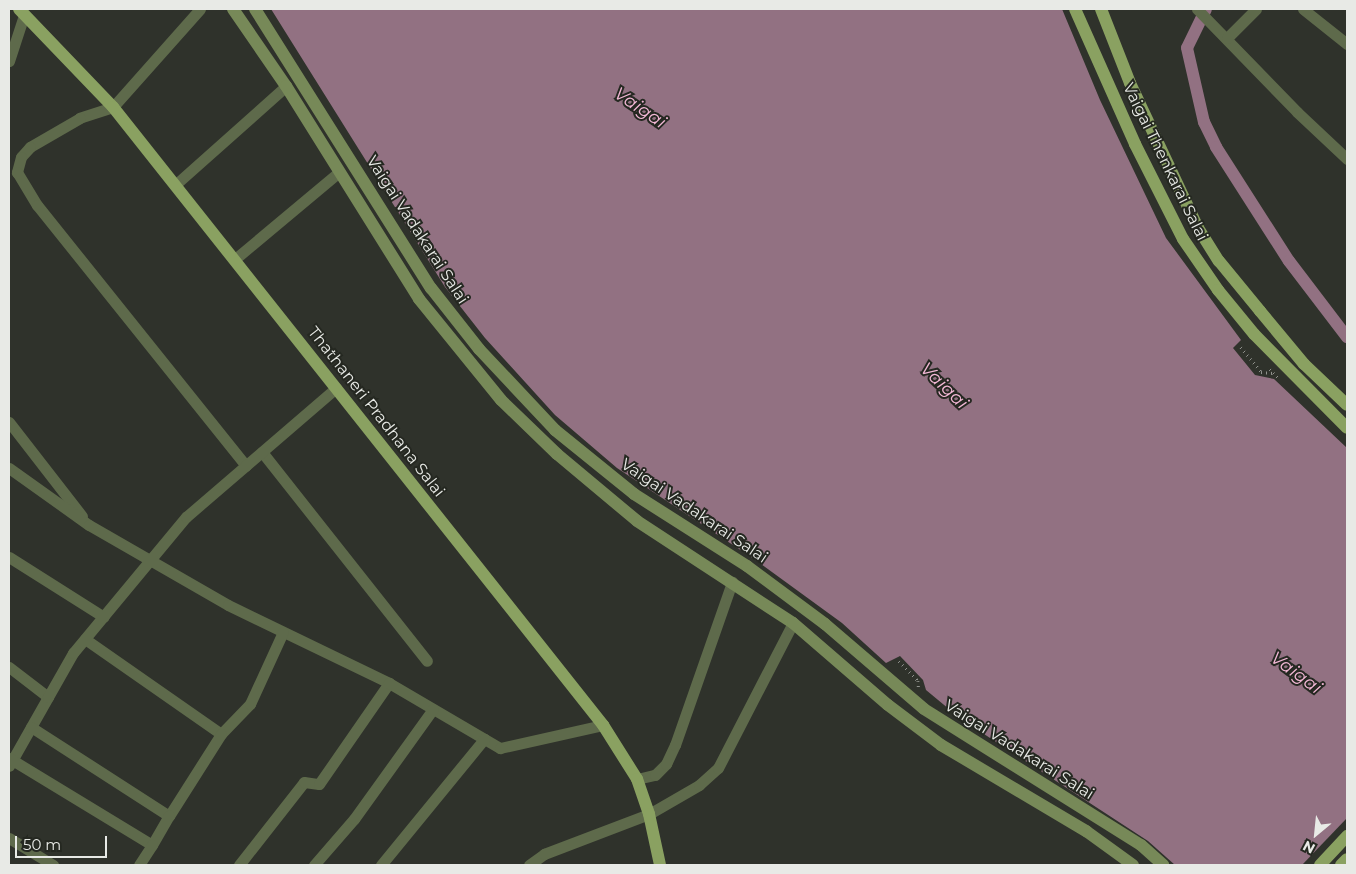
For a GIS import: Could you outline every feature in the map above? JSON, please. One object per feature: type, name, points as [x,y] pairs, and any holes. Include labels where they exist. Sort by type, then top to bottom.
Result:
[{"type":"main road","name":"Vaigai Vadakarai Salai","points":[[232,9],[286,86],[419,299],[501,400],[557,454],[637,521],[692,559],[732,582],[793,623],[888,705],[941,745],[1086,831],[1125,863]]},
{"type":"main road","name":"Vaigai Vadakarai Salai","points":[[255,9],[432,288],[479,349],[555,430],[634,494],[747,566],[825,624],[924,709],[1141,845],[1163,865]]},
{"type":"main road","name":"Vaigai Thenkarai Salai","points":[[1075,9],[1135,144],[1183,239],[1218,290],[1254,334],[1347,428]]},
{"type":"main road","name":"Vaigai Thenkarai Salai","points":[[1101,9],[1130,83],[1204,236],[1219,261],[1304,364],[1347,405]]},
{"type":"main road","name":"Thathaneri Pradhana Salai","points":[[21,12],[113,107],[603,725],[637,779],[649,814],[660,865]]},
{"type":"main road","points":[[1320,865],[1347,836]]},
{"type":"main road","points":[[1341,865],[1347,859]]},
{"type":"street","points":[[200,9],[113,107],[80,118],[30,147],[21,157],[17,172],[37,205],[246,466]]},
{"type":"street","points":[[1197,9],[1208,17],[1297,112],[1347,159]]},
{"type":"street","points":[[1227,38],[1256,9]]},
{"type":"street","points":[[1303,9],[1347,44]]},
{"type":"street","points":[[9,60],[21,12]]},
{"type":"street","points":[[175,185],[286,86]]},
{"type":"street","points":[[235,259],[339,172]]},
{"type":"street","points":[[152,845],[10,761],[73,653],[186,518],[336,388]]},
{"type":"street","points":[[9,422],[90,526]]},
{"type":"street","points":[[262,452],[427,662]]},
{"type":"street","points":[[9,468],[90,526],[283,632],[389,683],[500,748],[603,725]]},
{"type":"street","points":[[9,557],[104,617]]},
{"type":"street","points":[[637,779],[655,775],[666,764],[675,745],[732,582]]},
{"type":"street","points":[[529,865],[544,854],[649,814],[699,785],[718,768],[793,623]]},
{"type":"street","points":[[139,865],[221,734],[250,704],[283,632]]},
{"type":"street","points":[[86,639],[221,734]]},
{"type":"street","points":[[9,667],[48,697]]},
{"type":"street","points":[[239,865],[304,782],[319,784],[389,683]]},
{"type":"street","points":[[314,865],[354,820],[433,709]]},
{"type":"street","points":[[31,727],[169,816]]},
{"type":"street","points":[[381,865],[484,739]]},
{"type":"street","points":[[9,838],[53,865]]},
{"type":"path","points":[[1241,347],[1261,372],[1273,373]]},
{"type":"path","points":[[898,661],[918,680],[920,699]]},
{"type":"water","name":"Vaigai","points":[[271,9],[1062,9],[1100,100],[1166,238],[1241,340],[1233,348],[1255,375],[1274,379],[1347,448],[1347,865],[1175,865],[1148,841],[961,719],[926,690],[923,680],[900,656],[886,663],[842,623],[754,559],[617,468],[555,415],[485,338],[445,287]]},
{"type":"pier","points":[[1347,818],[1347,865],[1302,865]]},
{"type":"waterway","points":[[1206,9],[1187,48],[1204,122],[1216,147],[1289,261],[1347,337]]}]
